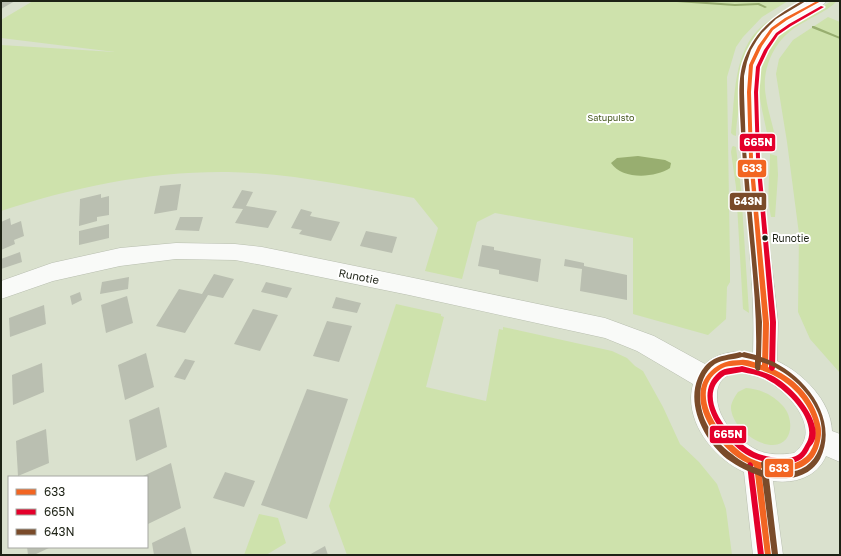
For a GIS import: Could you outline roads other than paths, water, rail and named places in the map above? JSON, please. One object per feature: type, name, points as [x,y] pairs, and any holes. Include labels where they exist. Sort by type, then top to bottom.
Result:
[{"type":"street","points":[[765,368],[766,323],[751,158],[749,92],[751,65],[760,46],[772,29],[786,19],[819,1]]},
{"type":"street","name":"Runotie","points":[[1,290],[52,272],[124,256],[176,251],[235,252],[262,256],[409,286],[623,332],[647,343],[707,379]]},
{"type":"street","points":[[742,362],[765,368],[795,386],[808,403],[829,444],[797,467],[781,469],[757,464],[734,450],[716,432],[707,416],[703,394],[707,379],[719,368],[742,362]]},
{"type":"street","points":[[757,464],[768,555]]},
{"type":"waterway","points":[[677,1],[735,5],[759,4],[765,7]]},
{"type":"waterway","points":[[813,27],[840,38]]},
{"type":"place","name":"Runotie","points":[[765,238]]},
{"type":"park label","name":"Satupuisto","points":[[611,117]]}]
